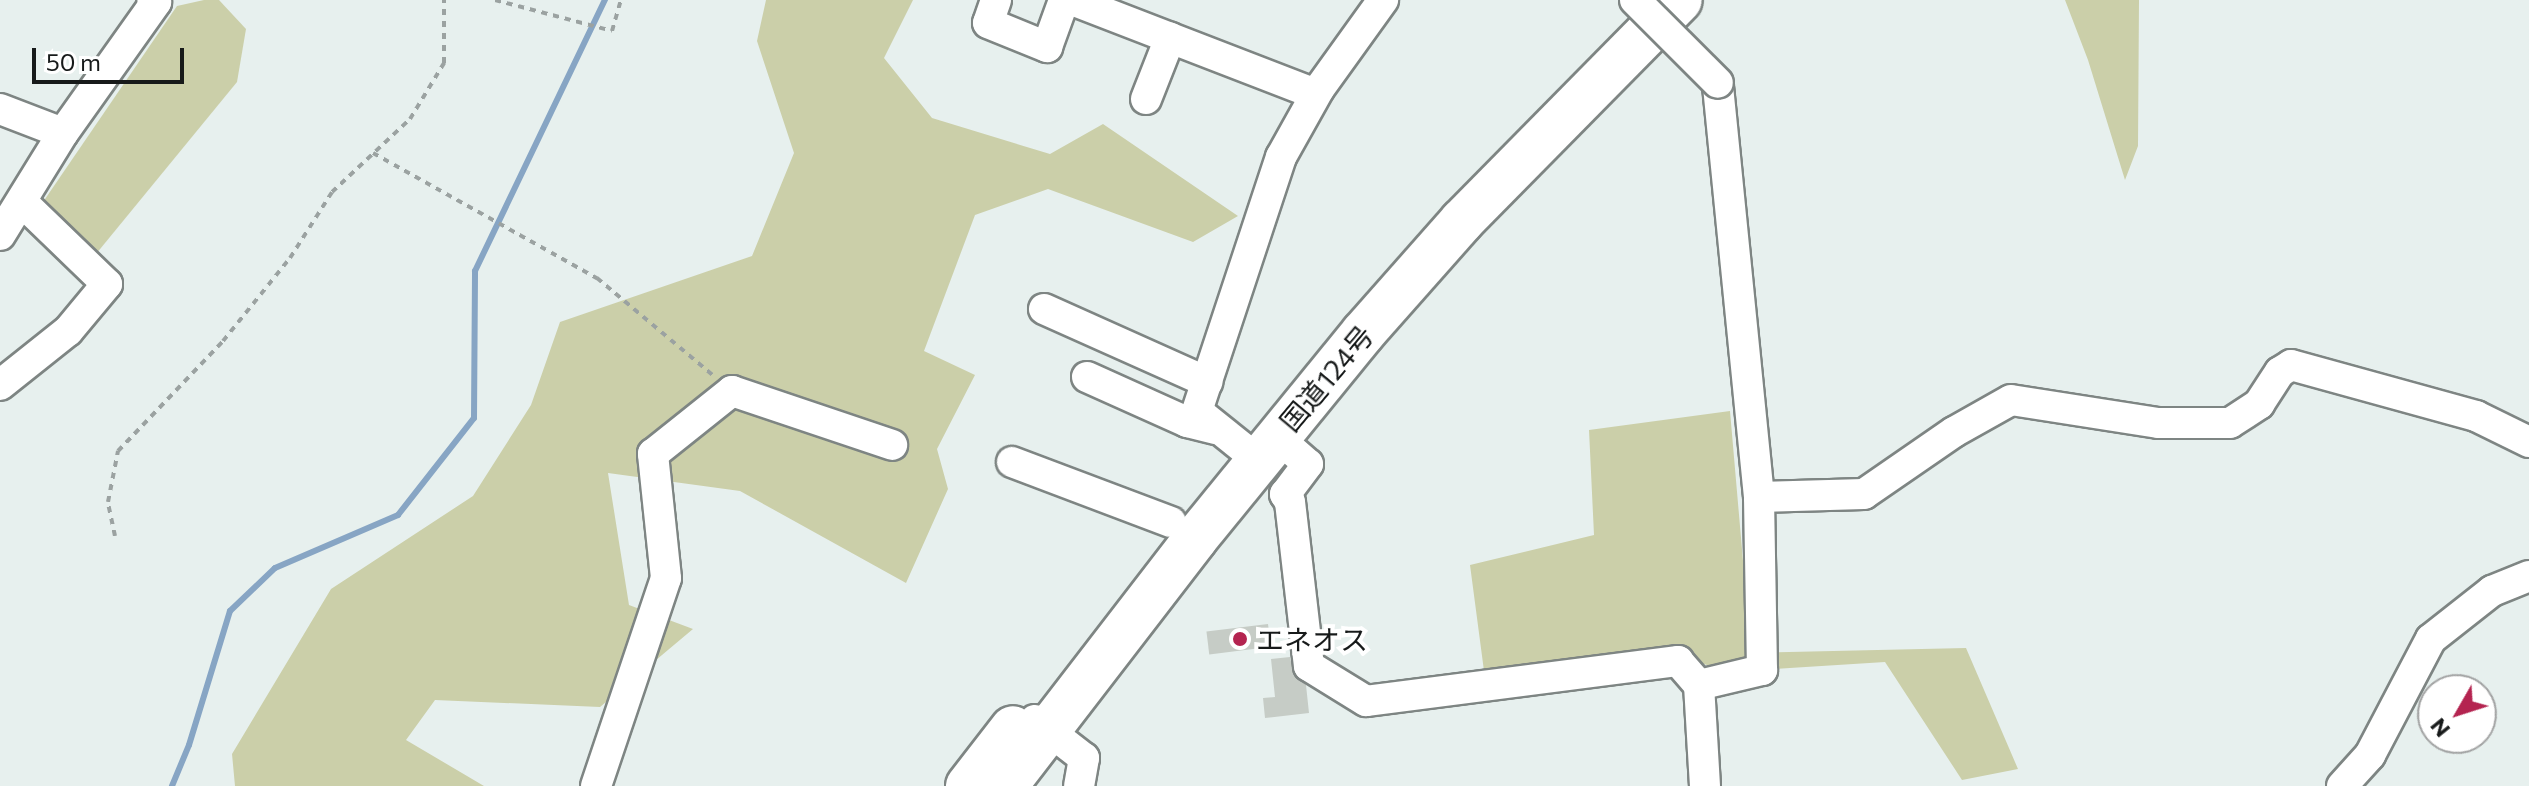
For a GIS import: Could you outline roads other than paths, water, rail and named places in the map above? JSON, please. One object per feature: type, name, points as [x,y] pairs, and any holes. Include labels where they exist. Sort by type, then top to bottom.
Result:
[{"type":"highway","name":"国道124号","points":[[968,786],[1036,722],[1338,317],[1556,80],[1637,0]]},
{"type":"highway","name":"国道124号","points":[[1005,786],[1036,722],[1171,522],[1680,0]]},
{"type":"street","points":[[0,235],[63,133],[156,2],[152,0]]},
{"type":"street","points":[[996,0],[988,23],[1047,47],[1064,0]]},
{"type":"street","points":[[1072,0],[1316,94]]},
{"type":"street","points":[[1247,442],[1197,411],[1281,157],[1316,94],[1383,0]]},
{"type":"street","points":[[1637,0],[1718,83],[1759,497],[1762,670],[1699,685]]},
{"type":"street","points":[[1146,99],[1170,38]]},
{"type":"street","points":[[0,109],[63,133]]},
{"type":"street","points":[[0,385],[68,331],[107,284],[22,202]]},
{"type":"street","points":[[1044,309],[1207,382]]},
{"type":"street","points":[[1759,497],[1864,494],[1954,432],[2011,400],[2158,423],[2230,423],[2259,404],[2280,372],[2291,365],[2476,416],[2529,442]]},
{"type":"street","points":[[1087,377],[1187,422],[1308,464],[1285,494],[1290,502],[1309,666],[1366,701],[1678,661],[1699,685],[1705,786]]},
{"type":"street","points":[[596,786],[666,578],[653,454],[732,391],[892,445]]},
{"type":"street","points":[[1012,462],[1171,522]]},
{"type":"street","points":[[2342,786],[2370,755],[2431,639],[2492,591],[2529,576]]},
{"type":"street","points":[[1036,722],[1084,758],[1079,786]]},
{"type":"waterway","points":[[172,786],[189,745],[230,611],[275,568],[398,515],[474,418],[475,271],[605,0]]},
{"type":"place","name":"エネオス","points":[[1240,639]]}]
